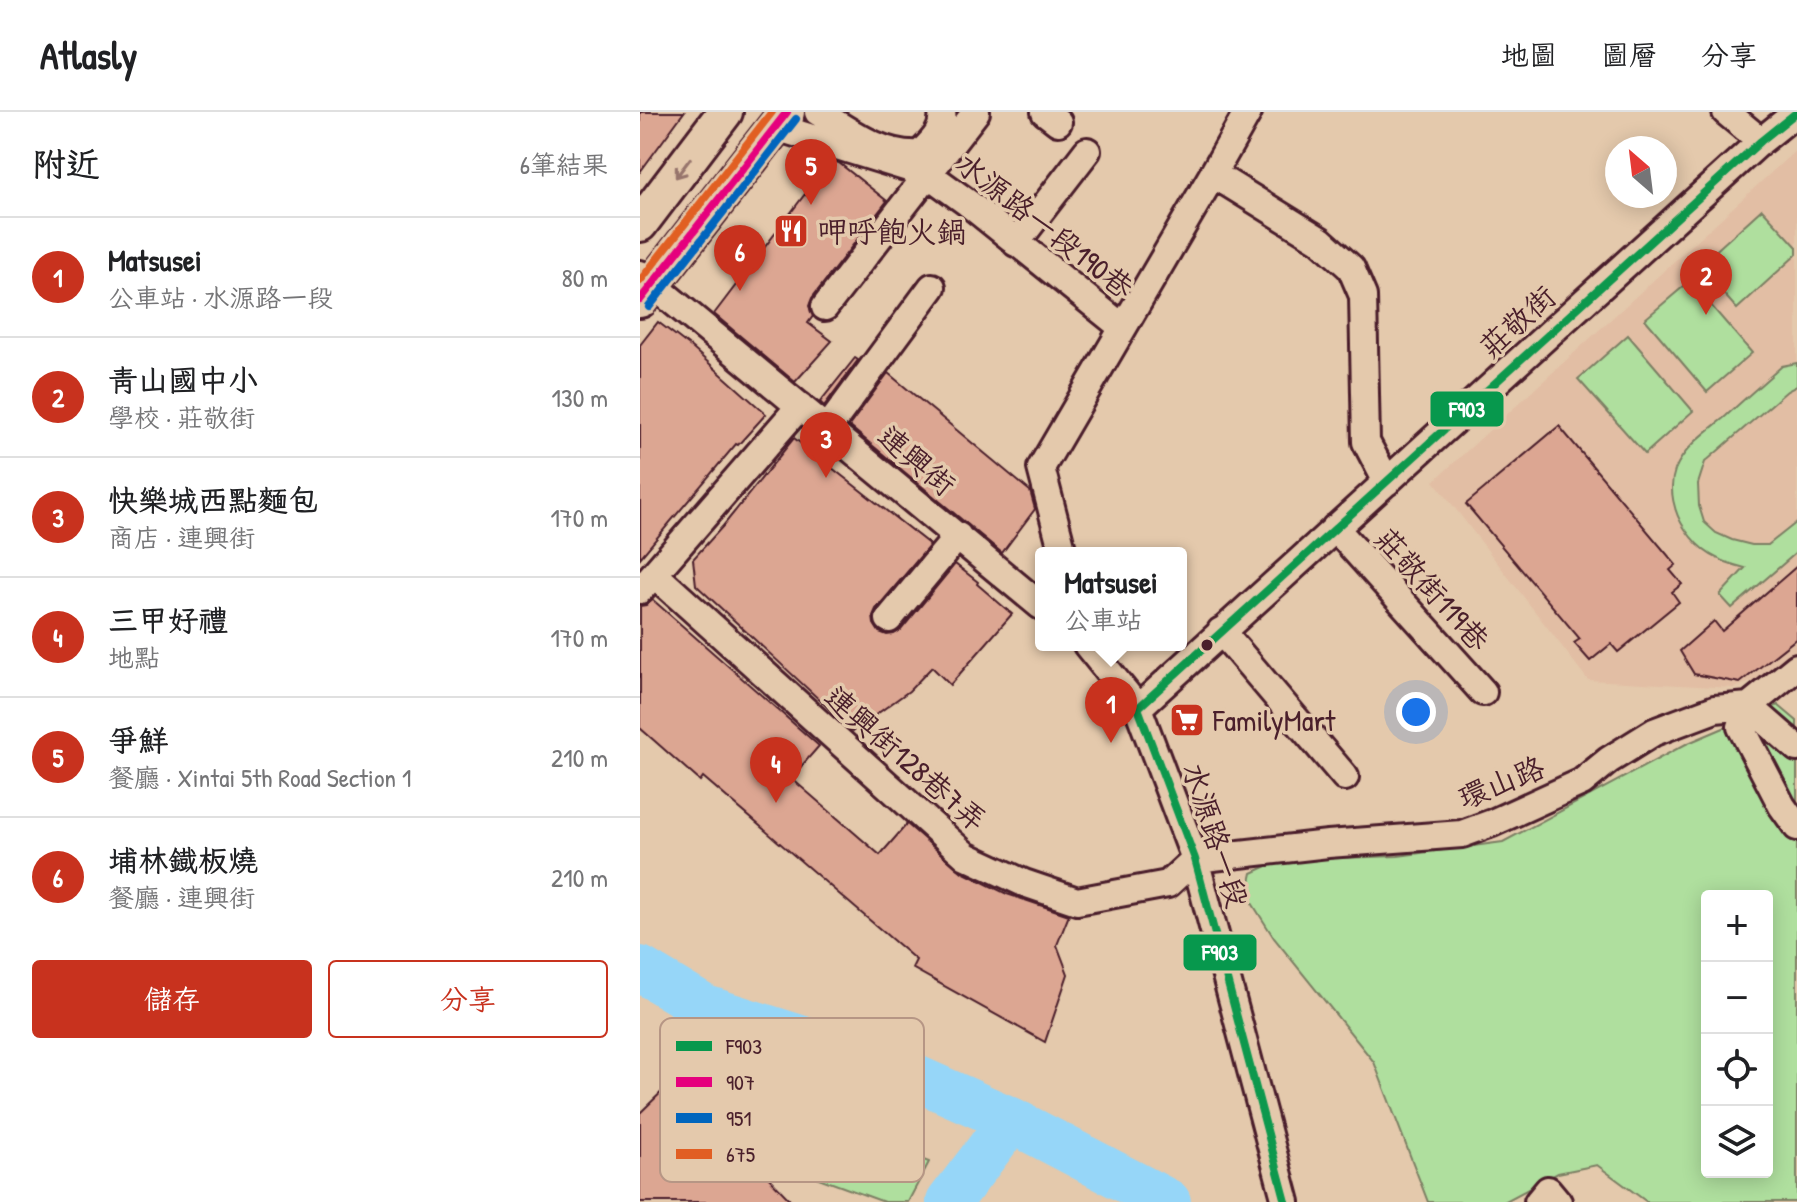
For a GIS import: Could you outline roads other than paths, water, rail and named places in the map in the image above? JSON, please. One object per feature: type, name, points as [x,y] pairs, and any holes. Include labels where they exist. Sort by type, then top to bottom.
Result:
[{"type":"main road","points":[[640,224],[725,112]]},
{"type":"main road","points":[[644,286],[781,119]]},
{"type":"street","points":[[818,112],[883,149],[908,155],[920,154],[938,135],[942,112]]},
{"type":"street","points":[[825,307],[976,112]]},
{"type":"street","points":[[1726,112],[1761,141]]},
{"type":"street","name":"莊敬街","points":[[1138,708],[1761,141],[1797,112]]},
{"type":"street","points":[[1061,547],[1041,468],[1213,174],[1244,113]]},
{"type":"street","name":"水源路一段190巷","points":[[781,119],[928,174],[1122,327]]},
{"type":"street","points":[[1016,243],[1087,151]]},
{"type":"street","points":[[1213,174],[1320,240],[1351,268],[1363,296],[1366,442],[1387,482]]},
{"type":"street","name":"連興街","points":[[644,286],[828,428],[1035,601]]},
{"type":"street","points":[[828,428],[932,287]]},
{"type":"street","points":[[647,582],[800,406]]},
{"type":"street","name":"莊敬街119巷","points":[[1335,528],[1483,692]]},
{"type":"street","points":[[889,619],[958,536]]},
{"type":"street","name":"連興街128巷7弄","points":[[647,582],[966,856],[1024,883],[1077,901],[1168,884],[1195,859]]},
{"type":"street","points":[[1221,631],[1345,777]]},
{"type":"street","name":"水源路一段","points":[[1092,651],[1138,708],[1195,859],[1286,1202]]},
{"type":"street","points":[[1797,667],[1749,706],[1741,727],[1782,806],[1797,827]]},
{"type":"street","points":[[1749,706],[1797,748]]},
{"type":"street","name":"環山路","points":[[1195,859],[1328,844],[1462,834],[1582,782],[1609,760],[1654,732],[1715,709],[1749,706]]},
{"type":"street","points":[[1538,1202],[1548,1190],[1558,1202]]},
{"type":"waterway","points":[[640,969],[705,1008],[737,1018]]},
{"type":"waterway","points":[[924,1081],[1011,1120],[1168,1202]]},
{"type":"waterway","points":[[949,1202],[1011,1120]]},
{"type":"place","name":"爭鮮","points":[[811,205]]},
{"type":"place","name":"呷呼飽火鍋","points":[[791,231]]},
{"type":"place","name":"埔林鐡板燒","points":[[740,291]]},
{"type":"place","name":"青山國中小","points":[[1706,315]]},
{"type":"place","name":"快樂城西點麵包","points":[[826,478]]},
{"type":"place","name":"FamilyMart","points":[[1187,720]]},
{"type":"place","name":"Matsusei","points":[[1111,743]]},
{"type":"place","name":"三甲好禮","points":[[776,803]]}]
